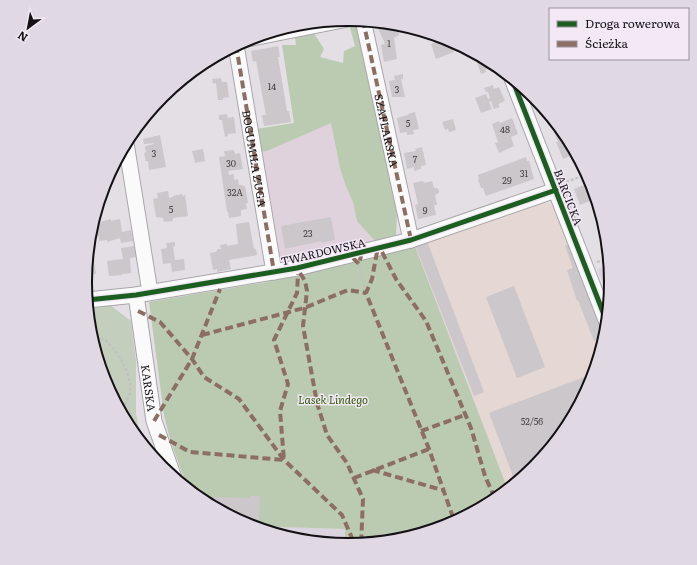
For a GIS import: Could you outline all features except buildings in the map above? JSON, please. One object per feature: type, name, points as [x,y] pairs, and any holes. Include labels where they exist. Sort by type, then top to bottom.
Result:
[{"type":"street","name":"SZAFLARSKA","points":[[365,27],[411,240]]},
{"type":"street","name":"BOGUMIŁA ZUGA","points":[[237,51],[274,272]]},
{"type":"street","name":"BARCICKA","points":[[516,89],[558,187],[603,312]]},
{"type":"street","name":"KARSKA","points":[[127,152],[143,294],[154,422],[162,458]]},
{"type":"street","name":"TWARDOWSKA","points":[[93,299],[143,294],[297,268],[411,240],[558,187]]},
{"type":"path","points":[[558,187],[582,177]]},
{"type":"path","points":[[592,264],[604,260]]},
{"type":"path","points":[[359,264],[366,293]]},
{"type":"path","points":[[98,337],[106,341],[122,361],[128,377],[130,391],[123,406]]},
{"type":"shaded area","points":[[375,110],[397,212],[396,235],[326,253],[283,262],[276,257],[258,152],[267,151],[340,118]]},
{"type":"shaded area","points":[[543,201],[556,207],[570,244],[599,338],[585,381],[571,411],[552,439],[541,452],[506,485],[414,244]]},
{"type":"shaded area","points":[[604,266],[605,289],[597,269]]},
{"type":"shaded area","points":[[271,527],[345,529],[345,539],[315,537]]},
{"type":"green space","points":[[350,26],[358,27],[397,212],[396,235],[375,241],[357,221],[353,202],[340,168],[331,123],[267,151],[258,152],[256,129],[294,123],[282,45],[296,45],[295,37],[313,32],[324,49],[320,57],[343,63],[344,51],[355,46]]},
{"type":"green space","name":"Lasek Lindego","points":[[414,244],[506,485],[477,505],[462,513],[431,525],[382,537],[348,539],[345,539],[345,529],[271,527],[266,525],[235,513],[220,505],[184,479],[170,439],[164,415],[149,302],[267,282]]},
{"type":"green space","points":[[110,305],[131,321],[136,361],[136,413],[139,431],[118,396],[106,365],[97,333],[94,308]]},
{"type":"marked path","points":[[365,27],[411,240]]},
{"type":"marked path","points":[[237,51],[274,272]]},
{"type":"marked path","points":[[377,252],[372,279],[366,293],[429,449],[453,517]]},
{"type":"marked path","points":[[382,252],[396,279],[426,321],[471,428],[485,476],[493,494]]},
{"type":"marked path","points":[[353,258],[359,264],[361,256]]},
{"type":"marked path","points":[[300,273],[305,281],[307,291],[303,326],[317,403],[327,435],[347,463],[363,499],[361,538]]},
{"type":"marked path","points":[[159,435],[190,452],[284,460],[280,411],[288,384],[274,340],[297,293],[298,274]]},
{"type":"marked path","points":[[154,421],[192,359],[220,289]]},
{"type":"marked path","points":[[202,335],[304,308],[348,290],[366,293]]},
{"type":"marked path","points":[[138,311],[160,322],[192,359],[204,377],[239,399],[284,460],[342,515],[352,539]]},
{"type":"marked path","points":[[421,431],[465,415]]},
{"type":"marked path","points":[[354,478],[429,449]]},
{"type":"marked path","points":[[372,470],[442,490]]},
{"type":"cycle path","points":[[516,88],[603,313]]},
{"type":"cycle path","points":[[93,299],[136,295],[297,268],[411,240],[556,190]]}]
